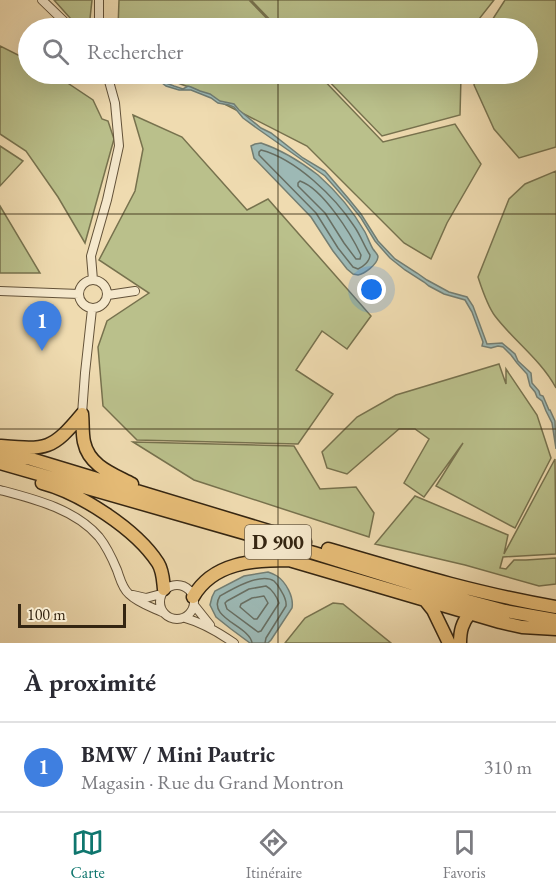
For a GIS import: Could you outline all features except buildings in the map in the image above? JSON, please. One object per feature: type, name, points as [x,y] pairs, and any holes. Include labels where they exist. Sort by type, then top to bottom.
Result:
[{"type":"main road","points":[[0,446],[28,448],[46,446],[65,434],[82,414]]},
{"type":"main road","points":[[82,414],[84,443],[92,460],[106,471],[163,499]]},
{"type":"main road","name":"D 900","points":[[0,452],[31,459],[465,588],[518,601],[556,607]]},
{"type":"main road","name":"D 900","points":[[0,463],[302,549],[468,601],[556,620]]},
{"type":"main road","points":[[0,471],[47,484],[79,497],[134,535],[159,564],[163,574],[163,592]]},
{"type":"main road","points":[[194,601],[199,586],[221,570],[259,561],[289,560],[500,622],[522,627],[556,629]]},
{"type":"main road","points":[[425,600],[433,610],[449,643]]},
{"type":"main road","points":[[460,643],[463,621],[470,613]]},
{"type":"street","points":[[42,0],[61,18]]},
{"type":"street","points":[[99,0],[99,18]]},
{"type":"street","points":[[93,280],[91,256],[119,146],[115,103],[109,84]]},
{"type":"street","points":[[88,280],[93,280],[102,282],[108,295],[104,303],[92,309],[81,302],[79,294],[81,285],[88,280]]},
{"type":"street","points":[[0,291],[79,294]]},
{"type":"street","points":[[108,295],[135,291]]},
{"type":"street","points":[[82,414],[92,309]]},
{"type":"street","points":[[0,490],[33,498],[69,514],[86,526],[108,548],[122,585],[128,594],[162,612]]},
{"type":"street","points":[[128,594],[146,598],[163,592],[173,585],[188,588],[213,629]]},
{"type":"street","points":[[163,592],[159,603],[165,616],[175,620],[185,618],[213,629],[234,643]]},
{"type":"street","points":[[185,618],[194,601]]},
{"type":"green space","points":[[54,0],[92,0],[90,18],[70,18]]},
{"type":"green space","points":[[119,0],[249,0],[266,18],[118,18]]},
{"type":"green space","points":[[251,0],[494,0],[480,18],[268,18]]},
{"type":"green space","points":[[505,0],[556,0],[556,147],[519,158],[494,129],[474,84],[538,84],[538,18],[493,18]]},
{"type":"green space","points":[[0,46],[18,55],[18,84],[69,84],[93,100],[102,119],[108,121],[114,139],[85,243],[58,197],[26,151],[0,134]]},
{"type":"green space","points":[[180,84],[328,84],[383,142],[455,124],[481,164],[447,223],[431,259],[404,243],[307,146],[197,90]]},
{"type":"green space","points":[[332,84],[461,84],[460,115],[382,136]]},
{"type":"green space","points":[[133,115],[182,137],[247,210],[268,199],[371,316],[347,349],[322,331],[296,370],[333,394],[298,444],[137,440],[103,406],[98,347],[107,321],[149,293],[99,260],[135,191],[143,149]]},
{"type":"green space","points":[[0,146],[23,161],[0,186]]},
{"type":"green space","points":[[556,171],[556,388],[543,368],[495,316],[478,277],[509,199],[525,184]]},
{"type":"green space","points":[[0,206],[40,273],[0,273]]},
{"type":"green space","points":[[499,364],[506,384],[506,369],[537,415],[551,458],[515,528],[436,486],[463,443],[424,497],[404,483],[429,439],[415,429],[399,429],[347,474],[327,468],[322,452],[357,417],[396,395]]},
{"type":"green space","points":[[133,442],[294,446],[320,489],[356,487],[374,513],[369,537],[194,480]]},
{"type":"green space","points":[[555,459],[556,554],[503,557],[500,568],[506,569],[514,560],[556,558],[556,584],[539,586],[465,565],[375,544],[415,496],[508,535],[504,554]]},
{"type":"green space","points":[[333,603],[343,604],[391,643],[285,643],[305,618]]},
{"type":"water","points":[[163,84],[183,89],[188,86],[210,94],[220,101],[234,104],[261,128],[325,171],[361,214],[378,241],[395,259],[449,292],[467,297],[473,306],[487,344],[502,343],[531,373],[532,383],[543,396],[555,421],[556,449],[552,423],[542,401],[530,386],[527,374],[503,347],[482,346],[483,342],[472,312],[465,300],[444,294],[429,286],[390,258],[375,241],[361,218],[325,176],[243,118],[234,107],[218,103],[191,90],[179,90]]},
{"type":"water","points":[[261,143],[305,166],[318,175],[338,195],[360,224],[378,255],[370,269],[358,275],[347,269],[311,217],[254,158],[251,146]]},
{"type":"water","points":[[268,572],[277,576],[286,586],[291,595],[292,608],[268,643],[250,643],[216,617],[210,605],[212,597],[215,591],[244,576]]},
{"type":"place","name":"BMW / Mini Pautric","points":[[42,351]]}]
